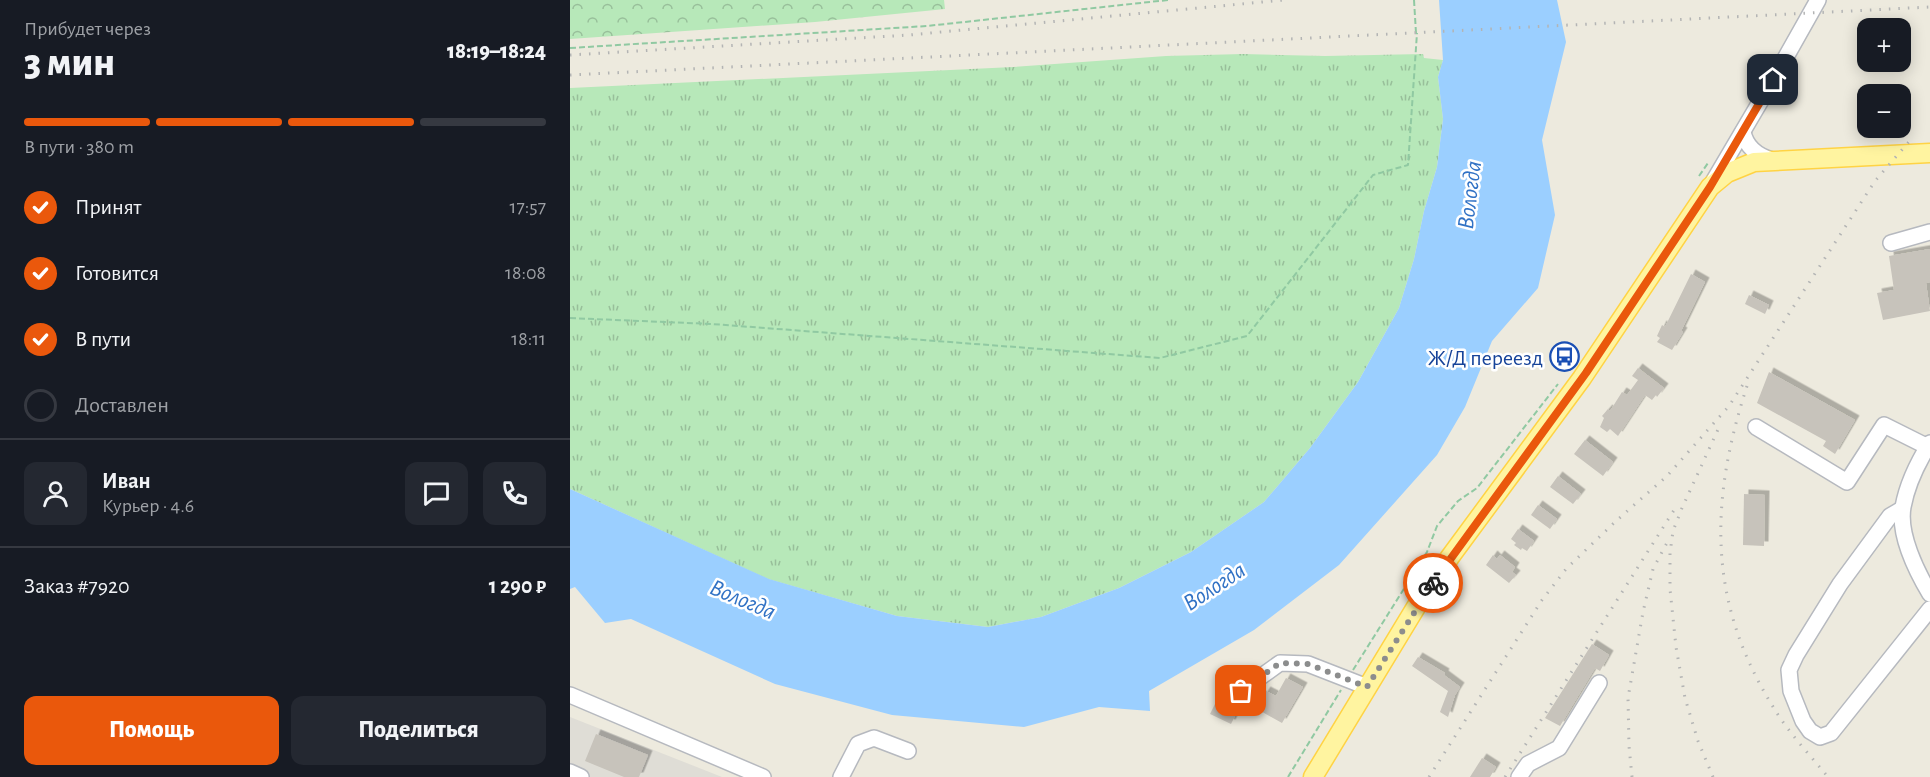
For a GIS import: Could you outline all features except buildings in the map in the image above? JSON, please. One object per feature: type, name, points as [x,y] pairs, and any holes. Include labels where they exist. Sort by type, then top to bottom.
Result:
[{"type":"main road","points":[[1313,777],[1416,607],[1450,557],[1586,373],[1710,187],[1737,167],[1754,162],[1930,153]]},
{"type":"street","points":[[1710,187],[1818,0]]},
{"type":"street","points":[[1743,132],[1746,142],[1754,152],[1772,160]]},
{"type":"street","points":[[1891,243],[1930,232]]},
{"type":"street","points":[[1756,427],[1847,482],[1884,425],[1929,445],[1909,484],[1902,509],[1905,538],[1917,571],[1930,594]]},
{"type":"street","points":[[1902,509],[1890,516],[1840,584],[1789,670],[1791,691],[1810,731],[1820,736],[1830,733],[1930,609]]},
{"type":"street","points":[[1241,691],[1280,663],[1308,664],[1367,687]]},
{"type":"street","points":[[1520,777],[1528,764],[1559,748],[1599,683]]},
{"type":"street","points":[[570,695],[763,777]]},
{"type":"street","points":[[842,777],[858,744],[874,738],[908,751]]},
{"type":"street","points":[[570,772],[581,777]]},
{"type":"path","points":[[570,48],[927,26],[1168,0]]},
{"type":"path","points":[[570,318],[712,324],[1160,358],[1247,336],[1373,175],[1408,165],[1417,33],[1414,0]]},
{"type":"path","points":[[1288,777],[1427,552],[1437,526],[1458,501],[1476,488],[1560,382]]},
{"type":"shaded area","points":[[570,717],[722,777],[570,777]]},
{"type":"green space","points":[[570,0],[944,0],[945,9],[815,22],[570,39]]},
{"type":"green space","points":[[1243,54],[1325,56],[1423,54],[1424,58],[1443,60],[1438,77],[1443,119],[1437,167],[1399,308],[1358,382],[1310,448],[1264,502],[1191,552],[1119,588],[1041,617],[988,627],[897,616],[768,579],[570,489],[570,88],[1013,67],[1166,56]]},
{"type":"water","name":"Вологда","points":[[1439,0],[1557,0],[1566,42],[1542,140],[1555,215],[1538,288],[1492,341],[1465,407],[1437,455],[1339,565],[1254,630],[1149,691],[1150,711],[1099,707],[1024,727],[892,715],[775,684],[631,619],[605,623],[575,587],[570,589],[570,489],[769,579],[897,616],[988,627],[1041,617],[1119,588],[1191,552],[1264,502],[1310,448],[1358,382],[1399,308],[1437,167],[1443,119],[1438,77],[1443,60]]},
{"type":"railway","points":[[570,55],[909,35],[1284,0]]},
{"type":"railway","points":[[570,75],[1930,7]]},
{"type":"railway","points":[[1429,777],[1542,600],[1566,569],[1667,476],[1729,406],[1875,181],[1913,137]]},
{"type":"railway","points":[[1747,386],[1726,469],[1721,549],[1726,588],[1735,627],[1751,666],[1772,705],[1784,724],[1828,777]]},
{"type":"railway","points":[[1713,777],[1698,741],[1685,698],[1676,647],[1670,589],[1670,553],[1673,531],[1682,508],[1721,423]]},
{"type":"railway","points":[[1505,777],[1676,507]]},
{"type":"railway","points":[[1632,777],[1628,698],[1653,569],[1669,539]]},
{"type":"way so far","points":[[1241,691],[1280,663],[1308,664],[1367,687],[1433,583]]},
{"type":"place","name":"Ж/Д переезд","points":[[1564,357]]},
{"type":"route","points":[[1433,583],[1586,373],[1710,187],[1773,80]]}]
